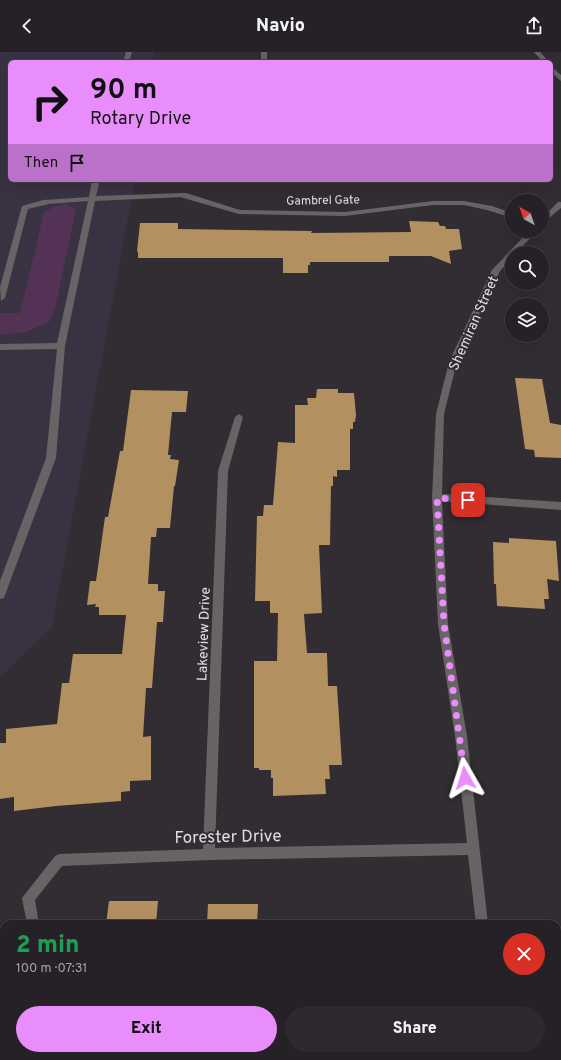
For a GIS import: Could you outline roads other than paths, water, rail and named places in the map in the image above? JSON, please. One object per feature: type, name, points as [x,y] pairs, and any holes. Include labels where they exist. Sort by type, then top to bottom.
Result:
[{"type":"street","points":[[537,52],[544,60]]},
{"type":"street","points":[[553,72],[561,79]]},
{"type":"street","points":[[0,595],[52,458],[61,346],[96,182]]},
{"type":"street","name":"Gambrel Gate","points":[[0,298],[25,208],[35,203],[132,196],[183,195],[239,212],[345,214],[433,203],[464,204],[489,208],[505,214]]},
{"type":"street","points":[[549,215],[561,204]]},
{"type":"street","name":"Shemiran Street","points":[[519,246],[526,238]]},
{"type":"street","name":"Shemiran Street","points":[[482,920],[461,736],[444,624],[437,498],[440,414],[453,362],[496,270],[505,260]]},
{"type":"street","points":[[0,347],[61,346]]},
{"type":"street","name":"Lakeview Drive","points":[[208,854],[223,471],[239,417]]},
{"type":"street","points":[[437,498],[561,506]]},
{"type":"street","name":"Forester Drive","points":[[32,920],[28,898],[58,860],[208,854],[473,849]]}]
